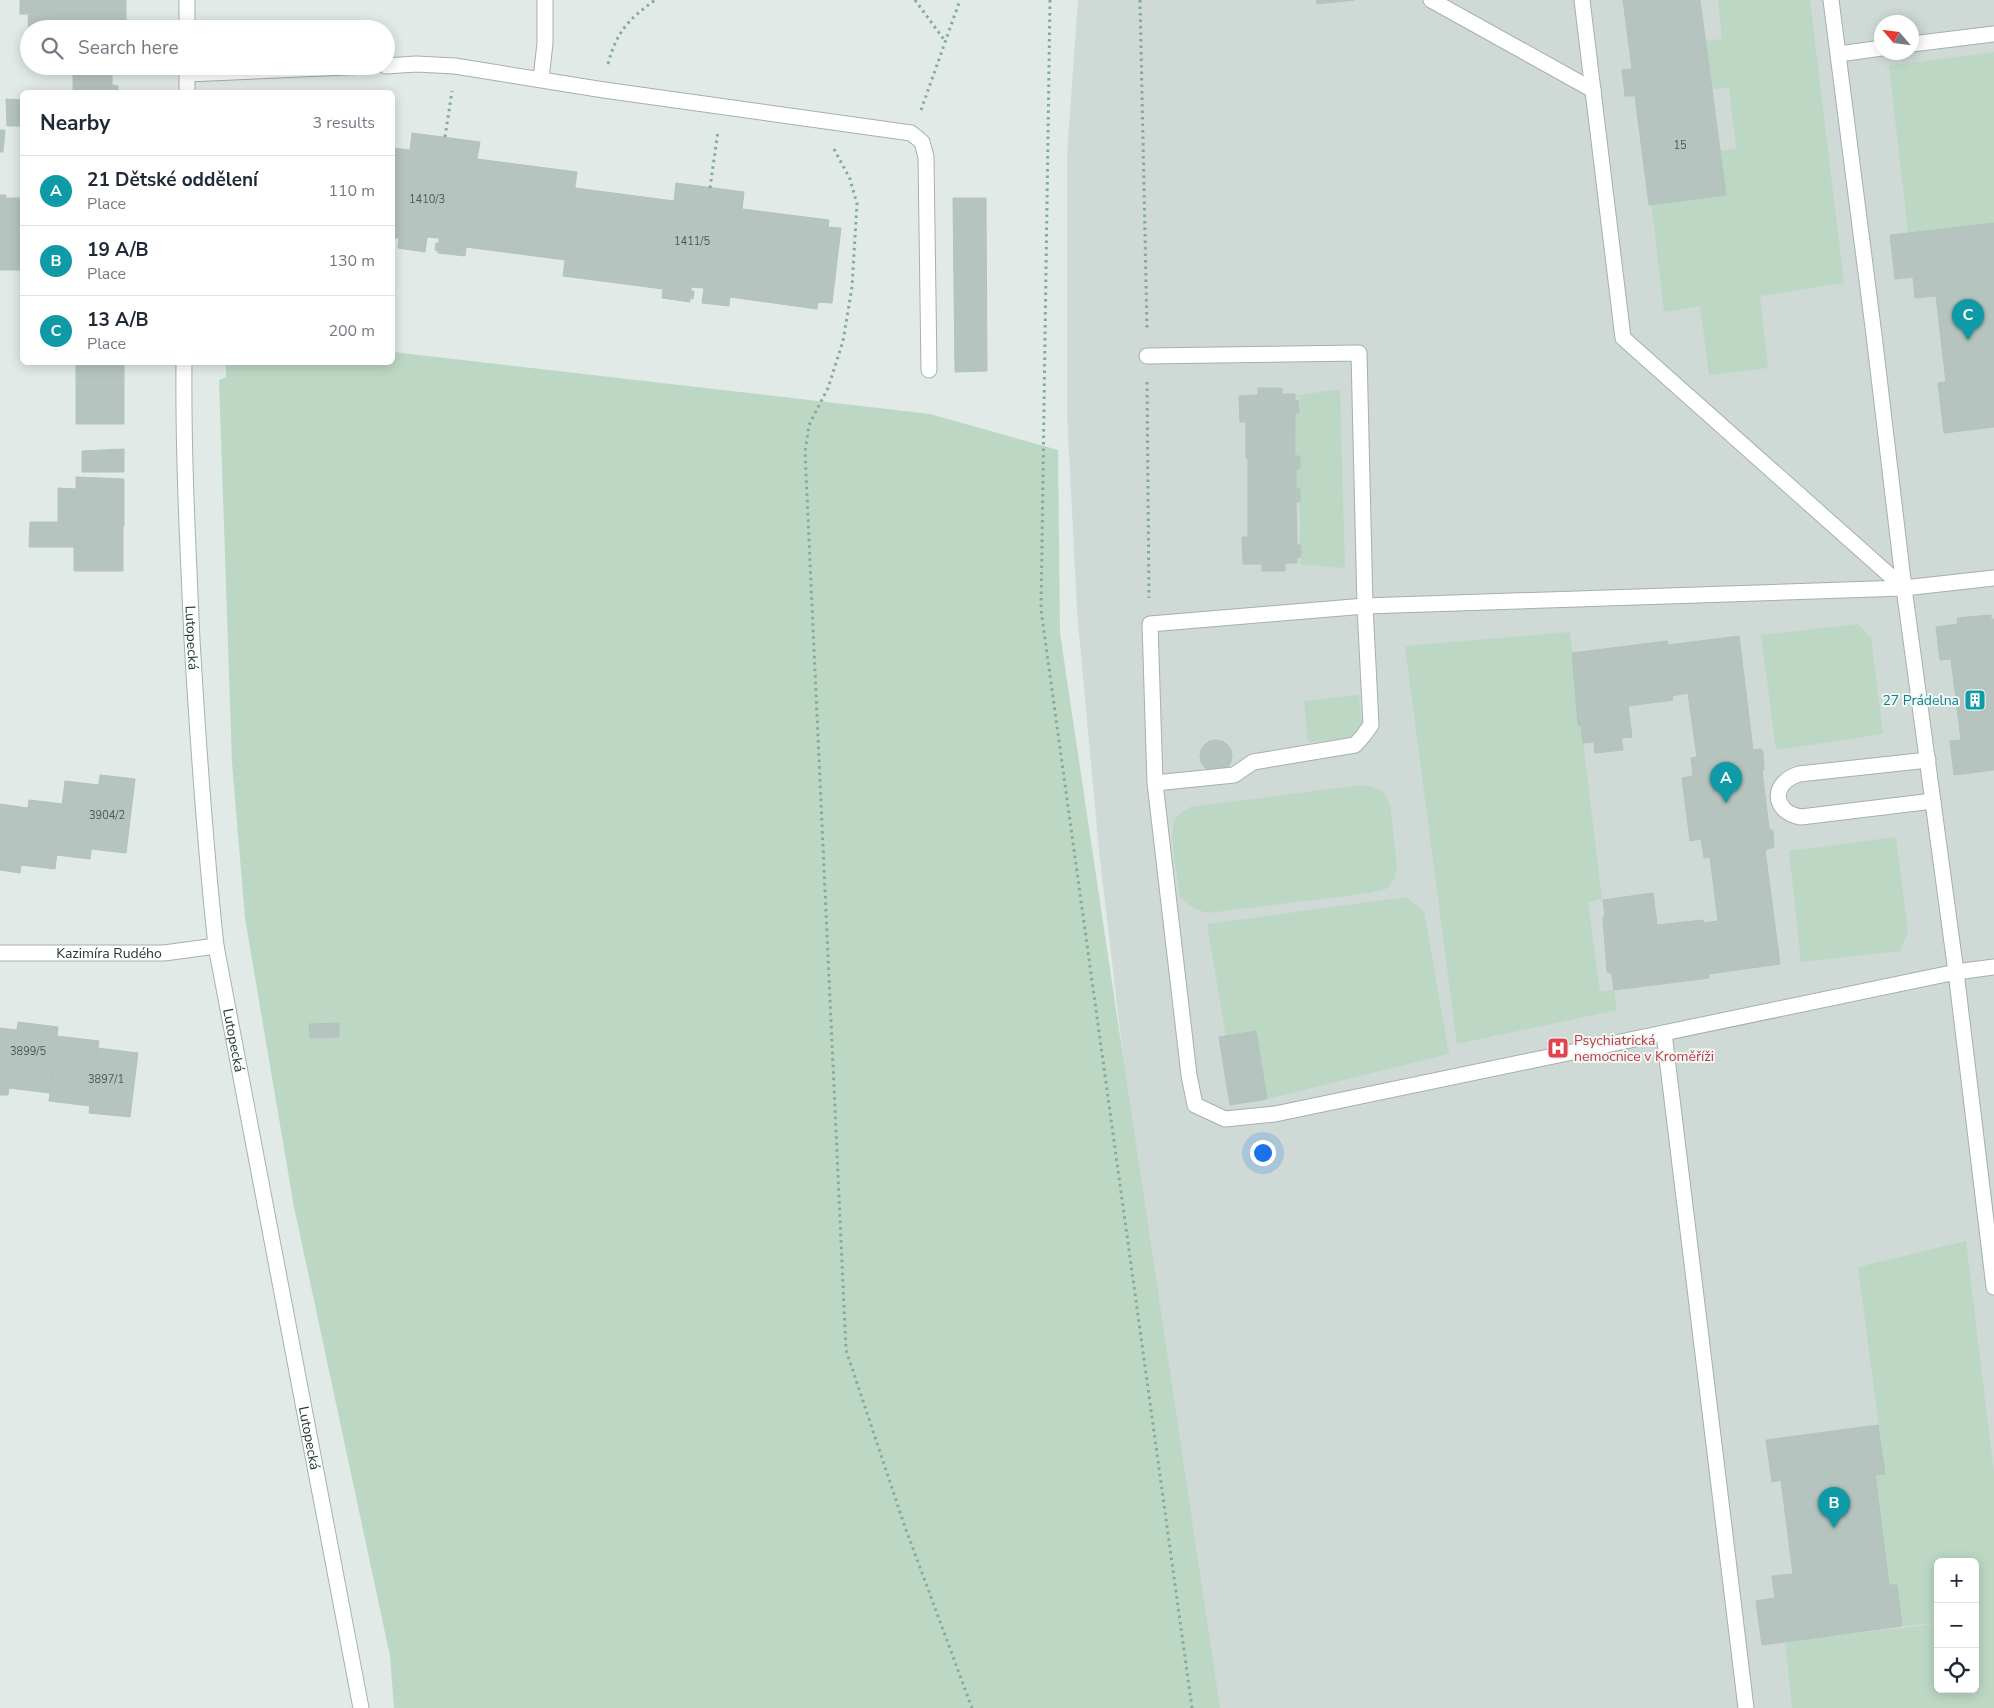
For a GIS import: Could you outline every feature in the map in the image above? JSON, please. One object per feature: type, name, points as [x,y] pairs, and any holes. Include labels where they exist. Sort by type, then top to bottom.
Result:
[{"type":"street","points":[[187,0],[187,20]]},
{"type":"street","points":[[541,79],[545,43],[545,0]]},
{"type":"street","points":[[1431,0],[1593,90]]},
{"type":"street","points":[[1582,0],[1623,338],[1904,588]]},
{"type":"street","points":[[1830,0],[1839,54],[1904,588],[1956,972],[1994,1287]]},
{"type":"street","points":[[1919,43],[1994,34]]},
{"type":"street","points":[[1839,54],[1874,49]]},
{"type":"street","points":[[395,66],[434,64],[455,66],[604,90],[911,133],[922,142],[926,157],[929,370]]},
{"type":"street","points":[[187,75],[187,90]]},
{"type":"street","points":[[1147,356],[1359,353],[1365,606],[1371,725],[1355,745],[1253,762],[1234,774],[1155,783]]},
{"type":"street","name":"Lutopecká","points":[[184,365],[186,524],[198,752],[208,879],[216,946],[361,1708]]},
{"type":"street","points":[[1994,578],[1904,588],[1365,606],[1150,624],[1155,783],[1189,1076],[1195,1105],[1225,1119],[1275,1114],[1956,972],[1994,967]]},
{"type":"street","points":[[1928,760],[1798,774],[1788,778],[1780,786],[1778,797],[1782,808],[1790,815],[1801,817],[1933,801]]},
{"type":"street","name":"Kazimíra Rudého","points":[[0,953],[164,953],[216,946]]},
{"type":"street","points":[[1664,1033],[1746,1708]]},
{"type":"path","points":[[604,90],[606,70],[620,33],[633,16],[656,0]]},
{"type":"path","points":[[916,0],[945,42]]},
{"type":"path","points":[[911,133],[960,0]]},
{"type":"path","points":[[1050,0],[1041,610],[1192,1708]]},
{"type":"path","points":[[1140,0],[1150,624]]},
{"type":"path","points":[[445,138],[455,66]]},
{"type":"path","points":[[710,188],[721,106]]},
{"type":"path","points":[[833,148],[850,179],[856,204],[852,288],[843,341],[828,388],[809,425],[805,452],[846,1350],[905,1527],[972,1708]]},
{"type":"shaded area","name":"Psychiatrická nemocnice v Kroměříži","points":[[1078,0],[1994,0],[1994,1708],[1215,1708],[1145,1246],[1099,850],[1077,611],[1067,412],[1067,154]]},
{"type":"green space","points":[[1718,0],[1810,0],[1844,283],[1760,296],[1768,368],[1709,375],[1700,306],[1664,312],[1651,201],[1713,151],[1736,149],[1729,87],[1706,90],[1701,41],[1722,39]]},
{"type":"green space","points":[[1994,52],[1994,223],[1908,232],[1889,66]]},
{"type":"green space","points":[[395,352],[930,414],[1058,450],[1060,633],[1220,1708],[394,1708],[390,1656],[294,1207],[245,918],[232,763],[219,380],[226,377],[226,365],[395,365]]},
{"type":"green space","points":[[1340,389],[1345,568],[1299,564],[1302,557],[1302,547],[1300,547],[1300,489],[1296,489],[1295,413],[1299,412],[1300,397],[1293,396]]},
{"type":"green space","points":[[1858,624],[1871,638],[1883,734],[1776,750],[1761,635]]},
{"type":"green space","points":[[1570,632],[1602,899],[1588,902],[1600,992],[1614,990],[1617,1010],[1457,1044],[1405,646]]},
{"type":"green space","points":[[1359,695],[1363,736],[1308,742],[1304,701]]},
{"type":"green space","points":[[1360,785],[1372,787],[1383,792],[1390,804],[1397,866],[1394,880],[1386,889],[1369,893],[1208,913],[1186,903],[1180,897],[1174,857],[1173,827],[1178,816],[1190,807]]},
{"type":"green space","points":[[1896,837],[1908,932],[1900,951],[1801,962],[1789,851]]},
{"type":"green space","points":[[1406,897],[1424,911],[1449,1054],[1267,1099],[1256,1032],[1226,1036],[1207,924]]},
{"type":"green space","points":[[1966,1241],[1994,1474],[1994,1708],[1792,1708],[1785,1641],[1934,1624],[1934,1693],[1979,1693],[1979,1558],[1934,1558],[1934,1623],[1902,1626],[1897,1585],[1889,1585],[1875,1475],[1885,1473],[1858,1267]]},
{"type":"building","points":[[20,0],[126,0],[126,14],[20,14]]},
{"type":"building","points":[[1316,0],[1354,0],[1317,4]]},
{"type":"building","points":[[1623,0],[1700,0],[1726,195],[1649,205],[1635,96],[1625,96],[1622,70],[1632,69]]},
{"type":"building","points":[[126,14],[126,20],[28,20],[28,15]]},
{"type":"building","points":[[73,75],[112,75],[112,85],[118,86],[118,90],[73,90]]},
{"type":"building","points":[[6,99],[20,100],[20,126],[7,126]]},
{"type":"building","points":[[0,130],[5,130],[3,152],[0,152]]},
{"type":"building","points":[[412,133],[480,142],[477,159],[577,172],[565,260],[466,247],[465,256],[438,253],[435,250],[436,243],[439,243],[439,238],[427,237],[425,252],[398,248],[399,238],[395,238],[395,148],[410,150]]},
{"type":"building","points":[[676,183],[744,192],[742,209],[829,220],[828,227],[841,228],[832,303],[818,302],[817,309],[730,297],[729,306],[702,303],[704,288],[691,287],[691,291],[694,291],[693,299],[690,298],[690,302],[662,298],[663,289],[563,276],[575,188],[674,201]]},
{"type":"building","points":[[0,195],[6,195],[6,198],[20,198],[20,270],[0,270]]},
{"type":"building","points":[[953,198],[986,198],[987,371],[955,372]]},
{"type":"building","points":[[1994,223],[1994,427],[1944,433],[1938,383],[1946,382],[1936,296],[1915,298],[1913,277],[1895,279],[1890,235]]},
{"type":"building","points":[[76,365],[124,365],[124,378],[76,378]]},
{"type":"building","points":[[76,378],[124,378],[124,424],[76,424]]},
{"type":"building","points":[[1258,388],[1282,388],[1282,394],[1295,394],[1295,400],[1298,400],[1299,413],[1295,413],[1295,456],[1300,456],[1300,469],[1296,469],[1296,489],[1300,489],[1300,502],[1296,502],[1297,545],[1301,545],[1301,557],[1297,558],[1297,563],[1285,563],[1285,571],[1262,571],[1262,564],[1243,564],[1242,537],[1248,537],[1248,458],[1246,458],[1246,422],[1240,422],[1239,396],[1258,395]]},
{"type":"building","points":[[124,449],[124,472],[82,472],[82,451]]},
{"type":"building","points":[[76,477],[124,479],[124,526],[123,524],[58,522],[58,488],[76,489]]},
{"type":"building","points":[[30,522],[123,524],[123,571],[74,571],[74,547],[29,547]]},
{"type":"building","name":"27 Prádelna","points":[[1991,615],[1991,620],[1994,619],[1994,770],[1954,775],[1950,741],[1961,740],[1951,659],[1940,660],[1936,627],[1958,624],[1957,618]]},
{"type":"building","points":[[1739,636],[1753,750],[1761,749],[1763,752],[1764,770],[1762,771],[1769,828],[1773,831],[1774,847],[1765,850],[1780,964],[1709,974],[1709,978],[1614,990],[1612,974],[1607,972],[1603,900],[1653,893],[1657,925],[1703,920],[1703,923],[1718,921],[1710,857],[1704,858],[1701,839],[1690,841],[1682,778],[1693,776],[1691,758],[1697,757],[1688,693],[1672,696],[1673,700],[1628,706],[1632,737],[1621,738],[1623,750],[1595,753],[1594,742],[1583,743],[1581,726],[1578,725],[1572,653],[1667,641],[1668,645]]},
{"type":"building","points":[[1216,740],[1227,745],[1232,756],[1227,767],[1216,772],[1205,767],[1200,756],[1205,745]]},
{"type":"building","points":[[100,775],[135,779],[126,853],[91,849]]},
{"type":"building","points":[[65,781],[99,785],[90,859],[56,855]]},
{"type":"building","points":[[29,800],[63,804],[55,869],[21,865]]},
{"type":"building","points":[[0,804],[28,808],[20,873],[0,870]]},
{"type":"building","points":[[18,1022],[58,1027],[50,1093],[9,1088]]},
{"type":"building","points":[[339,1023],[339,1037],[310,1038],[309,1024]]},
{"type":"building","points":[[0,1028],[17,1030],[8,1095],[0,1095]]},
{"type":"building","points":[[1256,1031],[1267,1099],[1230,1105],[1219,1037]]},
{"type":"building","points":[[57,1036],[99,1041],[90,1106],[49,1101]]},
{"type":"building","points":[[97,1048],[138,1053],[130,1117],[89,1113]]},
{"type":"building","points":[[1878,1425],[1885,1474],[1875,1475],[1889,1585],[1897,1585],[1902,1626],[1762,1645],[1756,1601],[1775,1598],[1772,1576],[1793,1574],[1781,1480],[1772,1482],[1766,1440]]},
{"type":"place","name":"13 A/B","points":[[1968,340]]},
{"type":"place","name":"27 Prádelna","points":[[1975,700]]},
{"type":"place","name":"21 Dětské oddělení","points":[[1726,803]]},
{"type":"place","name":"Psychiatrická nemocnice v Kroměříži","points":[[1558,1048]]},
{"type":"place","name":"19 A/B","points":[[1834,1528]]}]
